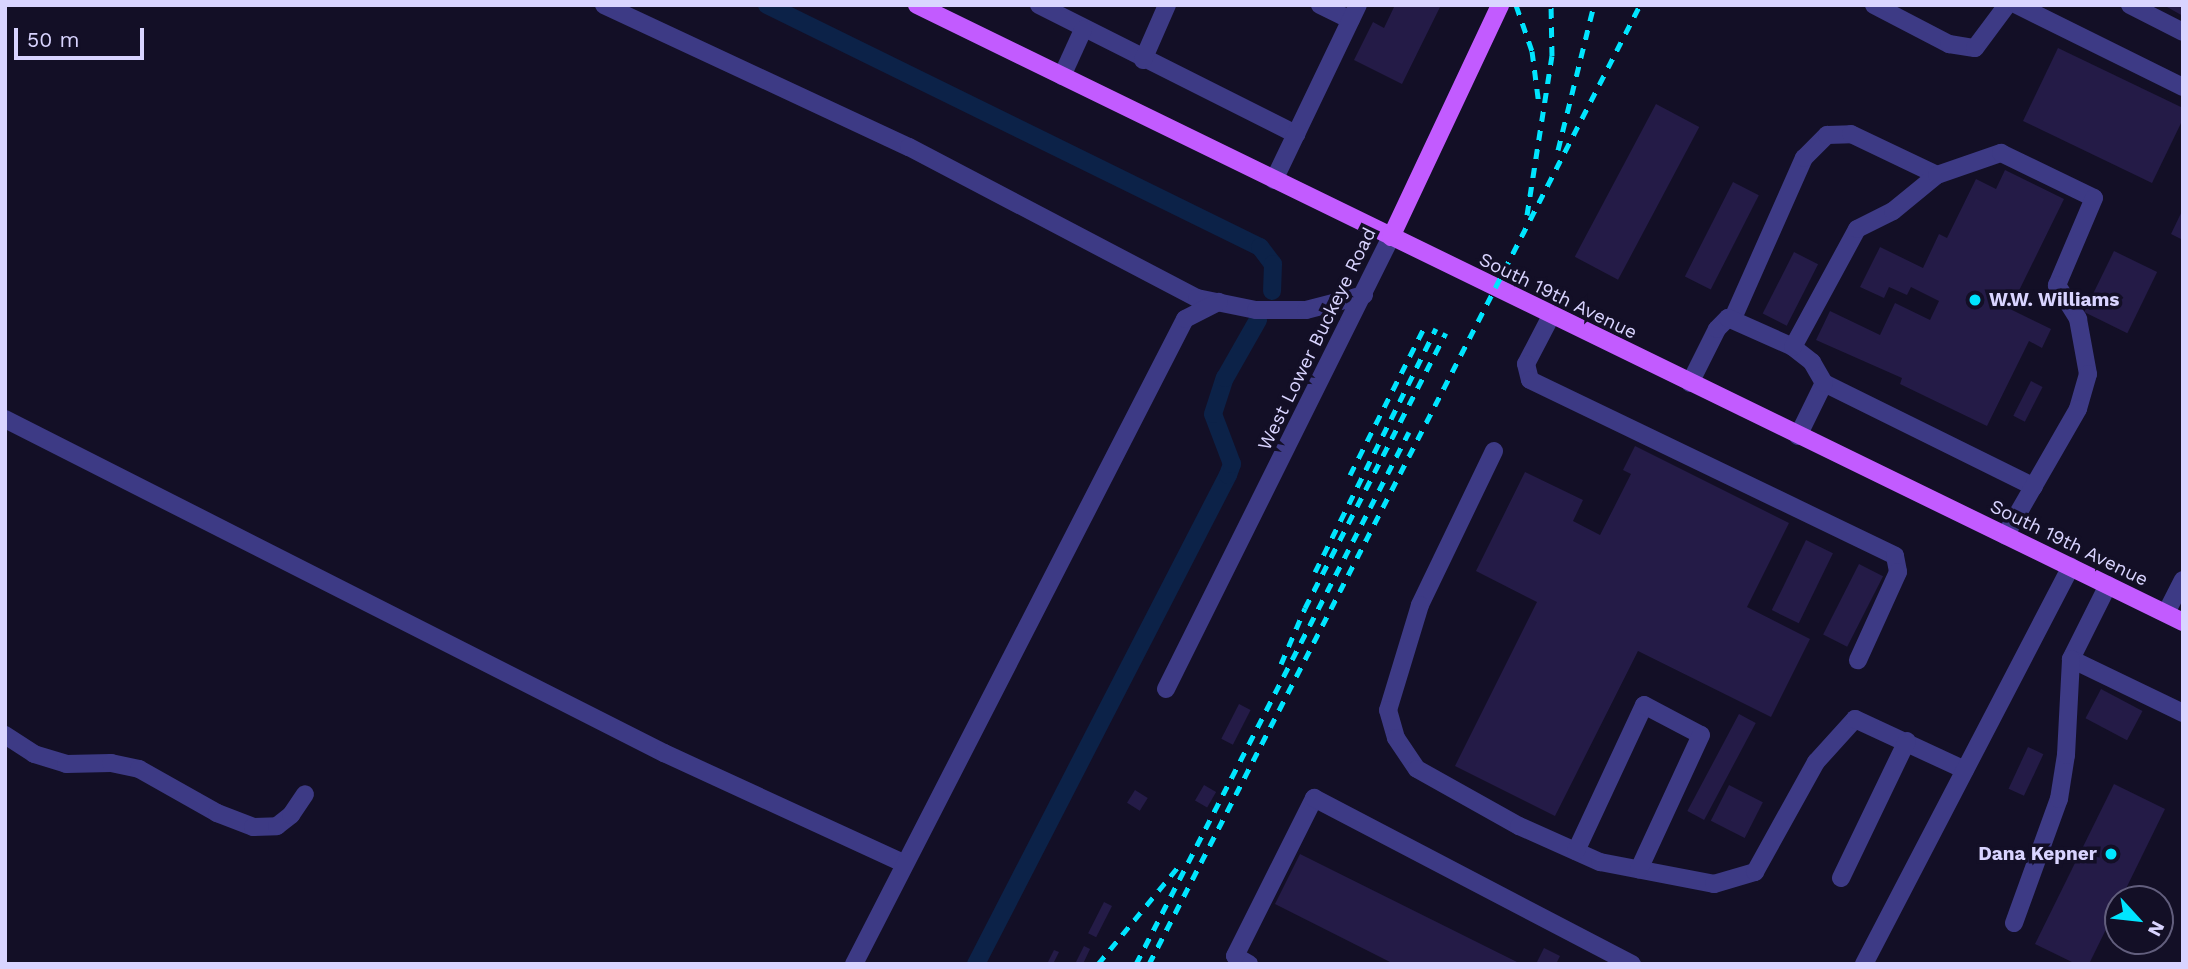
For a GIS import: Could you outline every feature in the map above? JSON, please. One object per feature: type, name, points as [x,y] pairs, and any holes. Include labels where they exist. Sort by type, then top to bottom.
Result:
[{"type":"main road","name":"South 19th Avenue","points":[[917,5],[2183,622]]},
{"type":"main road","name":"West Lower Buckeye Road","points":[[1391,237],[1497,7]]},
{"type":"street","points":[[604,5],[909,147],[1180,291],[1256,310],[1306,310],[1364,295]]},
{"type":"street","points":[[1039,5],[1083,30],[1296,134]]},
{"type":"street","points":[[1143,60],[1167,5]]},
{"type":"street","points":[[1274,180],[1354,13],[1320,5]]},
{"type":"street","points":[[1874,5],[1949,44],[1975,48],[2007,5]]},
{"type":"street","points":[[2017,5],[2183,87]]},
{"type":"street","points":[[2130,5],[2183,32]]},
{"type":"street","points":[[1062,76],[1083,30]]},
{"type":"street","points":[[1690,383],[1717,329],[1732,318],[1804,158],[1827,135],[1851,134],[1937,175]]},
{"type":"street","points":[[1793,348],[1857,229],[1893,211],[1937,175],[2001,153],[2094,198],[2057,285],[2078,320],[2088,373],[2078,409],[2006,536]]},
{"type":"street","name":"West Lower Buckeye Road","points":[[1166,689],[1391,237]]},
{"type":"street","points":[[854,964],[1185,319],[1220,301]]},
{"type":"street","points":[[1551,316],[1526,364],[1530,380],[1895,556],[1898,572],[1858,660]]},
{"type":"street","points":[[1732,318],[1793,348],[1812,362],[1824,383],[2034,487]]},
{"type":"street","points":[[1798,436],[1824,383]]},
{"type":"street","points":[[5,419],[664,753],[905,864]]},
{"type":"street","points":[[1494,451],[1420,605],[1388,710],[1396,738],[1417,769],[1519,826],[1576,851],[1639,869],[1714,884],[1755,872],[1816,762],[1854,719],[1907,741],[1965,770]]},
{"type":"street","points":[[1864,964],[2071,567]]},
{"type":"street","points":[[2166,613],[2183,580]]},
{"type":"street","points":[[2014,923],[2059,799],[2066,755],[2071,659],[2108,585]]},
{"type":"street","points":[[2071,659],[2183,713]]},
{"type":"street","points":[[1576,851],[1644,705],[1701,735],[1639,869]]},
{"type":"street","points":[[5,735],[34,754],[65,764],[111,763],[139,769],[217,813],[253,827],[277,826],[291,815],[305,794]]},
{"type":"street","points":[[1841,878],[1907,741]]},
{"type":"street","points":[[1249,964],[1235,956],[1314,798],[1632,964]]},
{"type":"building","points":[[1395,5],[1441,5],[1402,84],[1354,60],[1373,22],[1384,28]]},
{"type":"building","points":[[2183,5],[2183,16],[2167,7]]},
{"type":"building","points":[[2058,48],[2183,108],[2183,119],[2152,183],[2023,121]]},
{"type":"building","points":[[1656,104],[1699,127],[1618,280],[1575,257]]},
{"type":"building","name":"W.W. Williams","points":[[2005,170],[2064,199],[2010,309],[2051,329],[2042,348],[2029,341],[1987,426],[1900,384],[1902,378],[1816,340],[1830,311],[1880,335],[1895,303],[1930,320],[1939,301],[1911,287],[1907,295],[1889,287],[1884,298],[1860,287],[1880,247],[1923,268],[1939,234],[1947,238],[1976,179],[1996,189]]},
{"type":"building","points":[[1733,182],[1759,195],[1711,290],[1685,276]]},
{"type":"building","points":[[2183,209],[2183,240],[2171,234]]},
{"type":"building","points":[[2114,251],[2157,272],[2127,333],[2084,312]]},
{"type":"building","points":[[1794,252],[1818,264],[1787,326],[1763,313]]},
{"type":"building","points":[[2031,381],[2043,387],[2025,422],[2013,416]]},
{"type":"building","points":[[1635,446],[1789,523],[1747,607],[1810,639],[1771,717],[1638,651],[1555,816],[1455,766],[1537,602],[1476,571],[1525,472],[1583,500],[1573,521],[1600,535],[1631,474],[1623,470]]},
{"type":"building","points":[[1806,540],[1833,553],[1799,623],[1772,610]]},
{"type":"building","points":[[1859,564],[1883,576],[1847,647],[1823,634]]},
{"type":"building","points":[[2101,689],[2142,711],[2127,740],[2086,718]]},
{"type":"building","points":[[1239,704],[1251,710],[1233,745],[1221,739]]},
{"type":"building","points":[[1739,714],[1756,723],[1704,820],[1687,811]]},
{"type":"building","points":[[2028,747],[2043,754],[2024,796],[2009,789]]},
{"type":"building","name":"Dana Kepner","points":[[2114,784],[2165,809],[2128,885],[2104,885],[2104,933],[2089,964],[2076,964],[2035,944]]},
{"type":"building","points":[[1204,785],[1216,792],[1207,808],[1195,801]]},
{"type":"building","points":[[1729,785],[1763,802],[1745,838],[1711,821]]},
{"type":"building","points":[[1135,790],[1148,798],[1140,811],[1127,803]]},
{"type":"building","points":[[1300,854],[1521,964],[1394,964],[1275,904]]},
{"type":"building","points":[[1104,902],[1112,906],[1096,937],[1088,933]]},
{"type":"building","points":[[1084,946],[1090,949],[1083,964],[1075,964]]},
{"type":"building","points":[[1544,948],[1560,956],[1556,964],[1536,964]]},
{"type":"building","points":[[1054,950],[1059,952],[1053,964],[1047,964]]},
{"type":"waterway","points":[[767,5],[1260,247],[1273,264],[1272,291]]},
{"type":"waterway","points":[[976,964],[1228,475],[1232,464],[1213,414],[1225,378],[1258,320]]},
{"type":"railway","points":[[1516,5],[1532,51],[1539,105]]},
{"type":"railway","points":[[1527,215],[1552,56],[1551,5]]},
{"type":"railway","points":[[1558,150],[1594,5]]},
{"type":"railway","points":[[1149,964],[1640,5]]},
{"type":"railway","points":[[1350,475],[1424,328]]},
{"type":"railway","points":[[1315,572],[1436,328]]},
{"type":"railway","points":[[1281,664],[1305,608],[1446,333]]},
{"type":"railway","points":[[1136,964],[1409,432]]},
{"type":"railway","points":[[1098,964],[1178,867]]},
{"type":"place","name":"W.W. Williams","points":[[1975,300]]},
{"type":"place","name":"Dana Kepner","points":[[2111,854]]}]
